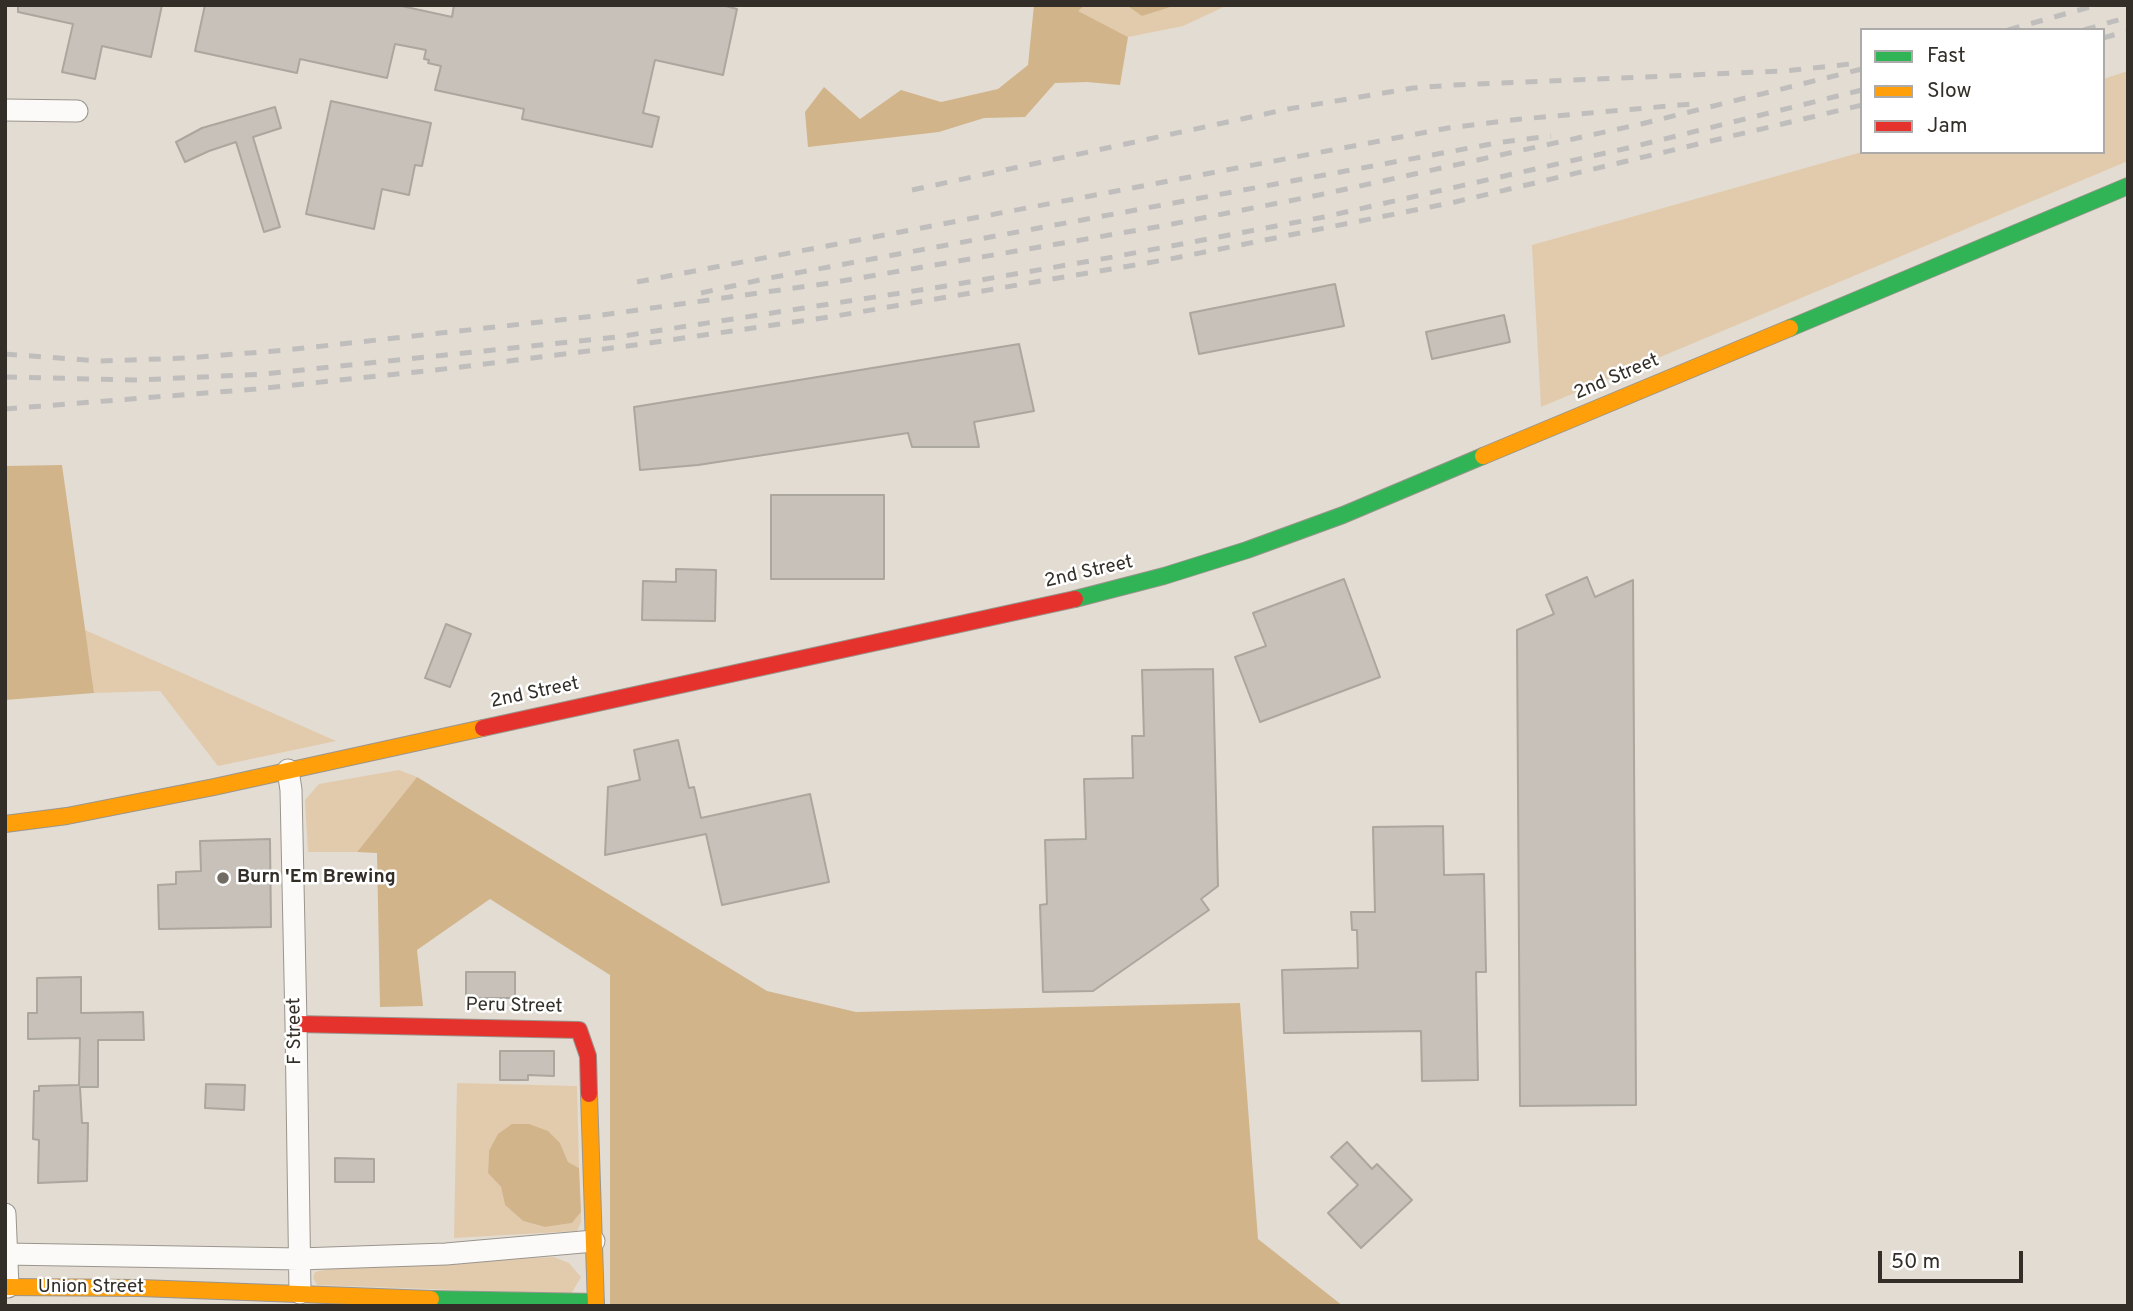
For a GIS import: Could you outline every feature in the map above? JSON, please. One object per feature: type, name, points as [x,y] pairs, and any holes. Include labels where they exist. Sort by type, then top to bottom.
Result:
[{"type":"main road","name":"2nd Street","points":[[5,824],[67,816],[288,770],[1088,596],[1164,576],[1247,551],[1343,515],[2128,186]]},
{"type":"main road","name":"Peru Street","points":[[296,1024],[579,1030],[588,1056],[596,1304]]},
{"type":"main road","name":"Union Street","points":[[6,1287],[300,1293],[596,1304]]},
{"type":"street","points":[[5,110],[77,111]]},
{"type":"street","name":"F Street","points":[[288,770],[296,1024],[300,1293]]},
{"type":"street","points":[[5,1214],[6,1287]]},
{"type":"street","name":"Union Street","points":[[6,1254],[299,1259],[446,1254],[594,1241]]},
{"type":"shaded area","points":[[1034,5],[1085,5],[1078,11],[1128,37],[1120,85],[1055,83],[1025,117],[984,118],[939,132],[808,147],[805,112],[824,87],[860,119],[901,90],[941,102],[998,89],[1028,65]]},
{"type":"shaded area","points":[[1085,5],[1126,5],[1142,16],[1177,5],[1228,5],[1183,26],[1128,37],[1077,11]]},
{"type":"shaded area","points":[[1126,5],[1177,5],[1142,16]]},
{"type":"shaded area","points":[[2128,71],[2128,161],[1541,407],[1532,245],[1860,153],[2105,154],[2105,78]]},
{"type":"shaded area","points":[[62,465],[94,693],[5,700],[5,466]]},
{"type":"shaded area","points":[[85,630],[336,741],[218,766],[160,691],[94,693]]},
{"type":"shaded area","points":[[399,770],[417,777],[357,852],[308,852],[305,800],[319,784]]},
{"type":"shaded area","points":[[417,777],[767,991],[856,1012],[1240,1003],[1258,1239],[1343,1306],[610,1306],[610,975],[490,899],[417,950],[423,1006],[380,1007],[377,853],[357,852]]},
{"type":"shaded area","points":[[457,1083],[577,1086],[579,1168],[568,1162],[560,1143],[489,1151],[488,1173],[501,1187],[505,1205],[523,1221],[545,1227],[572,1223],[581,1212],[577,1231],[454,1238]]},
{"type":"shaded area","points":[[512,1124],[529,1124],[548,1131],[560,1143],[568,1162],[579,1168],[581,1212],[572,1223],[545,1227],[523,1221],[505,1205],[501,1187],[488,1173],[489,1151],[498,1134]]},
{"type":"shaded area","points":[[554,1257],[569,1263],[581,1277],[571,1294],[317,1285],[313,1278],[315,1272],[333,1268]]},
{"type":"building","points":[[18,5],[162,5],[151,57],[102,46],[95,79],[62,72],[73,24],[18,12]]},
{"type":"building","points":[[205,5],[397,5],[452,17],[454,5],[722,5],[737,9],[723,75],[655,60],[643,113],[659,117],[652,147],[522,119],[524,109],[435,90],[441,66],[428,63],[429,60],[424,59],[426,50],[395,44],[387,78],[300,59],[297,73],[195,51]]},
{"type":"building","points":[[331,101],[431,123],[422,166],[415,165],[409,195],[382,189],[374,229],[306,214]]},
{"type":"building","points":[[275,107],[281,128],[253,137],[280,227],[264,232],[236,142],[185,162],[176,142],[202,128]]},
{"type":"building","points":[[1335,284],[1344,326],[1199,354],[1190,313]]},
{"type":"building","points":[[1504,315],[1510,342],[1432,359],[1426,332]]},
{"type":"building","points":[[1019,344],[1034,411],[974,422],[979,447],[912,447],[908,433],[698,465],[640,470],[634,407]]},
{"type":"building","points":[[771,495],[884,495],[884,579],[771,579]]},
{"type":"building","points":[[676,569],[716,570],[715,621],[642,620],[643,581],[676,582]]},
{"type":"building","points":[[1587,577],[1595,597],[1633,580],[1636,1105],[1520,1106],[1517,630],[1554,614],[1546,595]]},
{"type":"building","points":[[1344,579],[1380,677],[1260,722],[1235,657],[1266,646],[1253,613]]},
{"type":"building","points":[[446,624],[471,634],[450,687],[425,678]]},
{"type":"building","points":[[1213,669],[1218,886],[1201,899],[1209,910],[1093,991],[1043,992],[1040,905],[1047,904],[1045,840],[1086,839],[1084,779],[1133,778],[1132,736],[1144,736],[1142,670]]},
{"type":"building","points":[[678,740],[689,788],[694,787],[701,818],[810,794],[829,882],[722,905],[706,834],[605,855],[608,787],[640,780],[634,750]]},
{"type":"building","points":[[1443,826],[1444,875],[1484,874],[1486,972],[1476,972],[1478,1080],[1422,1081],[1421,1031],[1284,1033],[1282,970],[1358,968],[1357,930],[1352,930],[1351,912],[1375,912],[1373,827]]},
{"type":"building","name":"Burn 'Em Brewing","points":[[270,839],[271,927],[159,929],[158,885],[176,884],[176,872],[201,871],[200,841]]},
{"type":"building","points":[[466,972],[515,972],[515,998],[466,998]]},
{"type":"building","points":[[81,977],[81,1013],[143,1012],[144,1040],[98,1040],[98,1087],[80,1087],[82,1123],[88,1123],[87,1181],[38,1183],[39,1140],[33,1139],[34,1091],[39,1091],[39,1086],[79,1085],[80,1038],[28,1039],[28,1013],[37,1013],[37,978]]},
{"type":"building","points":[[500,1051],[554,1051],[554,1076],[528,1075],[528,1080],[500,1080]]},
{"type":"building","points":[[206,1084],[245,1085],[244,1110],[205,1108]]},
{"type":"building","points":[[1347,1142],[1372,1169],[1377,1164],[1412,1200],[1361,1248],[1328,1213],[1358,1185],[1331,1157]]},
{"type":"building","points":[[335,1158],[374,1159],[374,1182],[335,1182]]},
{"type":"railway","points":[[2015,28],[2097,5]]},
{"type":"railway","points":[[2091,28],[2128,17]]},
{"type":"railway","points":[[2105,37],[2128,31]]},
{"type":"railway","points":[[912,190],[1288,109],[1413,88],[1785,71],[1850,64]]},
{"type":"railway","points":[[5,354],[100,361],[187,358],[286,350],[595,316],[830,283],[1162,226],[1319,195],[1641,124],[1860,69]]},
{"type":"railway","points":[[5,377],[137,380],[265,374],[617,337],[946,286],[1324,217],[1632,147],[1860,90]]},
{"type":"railway","points":[[637,282],[1448,128],[1692,104]]},
{"type":"railway","points":[[5,409],[256,389],[453,368],[836,316],[1170,259],[1455,202],[1860,105]]},
{"type":"railway","points":[[701,293],[1502,142],[1551,136]]},
{"type":"traffic: fast","points":[[1790,328],[2128,186]]},
{"type":"traffic: fast","points":[[1075,599],[1164,576],[1247,550],[1343,515],[1483,456]]},
{"type":"traffic: fast","points":[[431,1299],[596,1302]]},
{"type":"traffic: slow","points":[[1483,456],[1790,328]]},
{"type":"traffic: slow","points":[[5,824],[67,816],[214,787],[483,728]]},
{"type":"traffic: slow","points":[[589,1094],[596,1306]]},
{"type":"traffic: slow","points":[[5,1287],[140,1288],[431,1299]]},
{"type":"traffic: jam","points":[[483,728],[1075,599]]},
{"type":"traffic: jam","points":[[296,1024],[579,1030],[588,1056],[589,1094]]},
{"type":"place","name":"Burn 'Em Brewing","points":[[223,878]]}]
